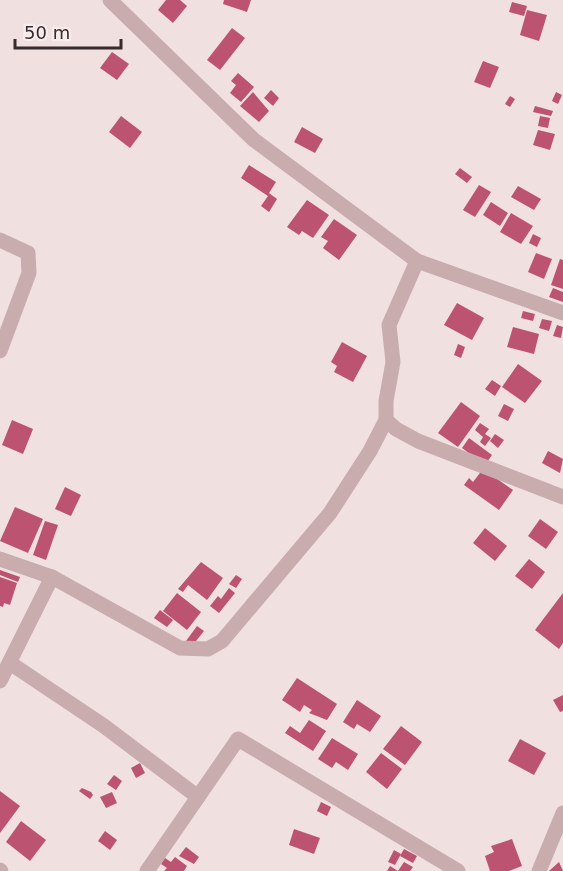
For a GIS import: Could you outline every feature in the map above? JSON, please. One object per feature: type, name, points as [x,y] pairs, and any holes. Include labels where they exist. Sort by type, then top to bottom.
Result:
[{"type":"street","points":[[110,0],[254,140],[417,261],[563,313]]},
{"type":"street","points":[[0,240],[28,253],[29,273],[0,351]]},
{"type":"street","points":[[0,558],[52,578],[180,648],[208,649],[222,641],[330,513],[370,451],[386,420],[386,401],[393,363],[388,325],[417,261]]},
{"type":"street","points":[[386,420],[396,429],[418,441],[563,496]]},
{"type":"street","points":[[0,681],[52,578]]},
{"type":"street","points":[[10,663],[104,726],[198,797]]},
{"type":"street","points":[[147,871],[238,739],[458,871]]},
{"type":"street","points":[[539,871],[563,813]]},
{"type":"building","points":[[166,0],[180,0],[187,6],[173,23],[158,10]]},
{"type":"building","points":[[224,0],[251,0],[247,12],[223,4]]},
{"type":"building","points":[[512,2],[527,6],[524,16],[509,12]]},
{"type":"building","points":[[527,10],[547,15],[539,41],[520,35]]},
{"type":"building","points":[[232,28],[245,38],[220,70],[207,60]]},
{"type":"building","points":[[112,52],[129,64],[117,80],[100,68]]},
{"type":"building","points":[[483,61],[499,67],[490,88],[474,82]]},
{"type":"building","points":[[238,73],[254,87],[241,102],[230,93],[236,85],[231,81]]},
{"type":"building","points":[[271,90],[279,98],[273,106],[264,98]]},
{"type":"building","points":[[253,92],[269,111],[259,122],[240,106]]},
{"type":"building","points":[[556,92],[562,95],[558,104],[552,101]]},
{"type":"building","points":[[510,96],[515,99],[510,107],[505,104]]},
{"type":"building","points":[[535,106],[553,111],[551,116],[533,112]]},
{"type":"building","points":[[121,116],[142,132],[130,148],[109,132]]},
{"type":"building","points":[[540,116],[550,118],[548,128],[538,126]]},
{"type":"building","points":[[302,127],[323,139],[315,153],[294,142]]},
{"type":"building","points":[[538,130],[555,134],[550,150],[533,145]]},
{"type":"building","points":[[249,165],[276,182],[269,193],[277,199],[269,212],[261,206],[268,196],[241,178]]},
{"type":"building","points":[[460,168],[472,177],[467,183],[455,174]]},
{"type":"building","points":[[479,185],[491,192],[475,217],[463,210]]},
{"type":"building","points":[[518,186],[541,199],[534,210],[511,197]]},
{"type":"building","points":[[307,200],[329,215],[313,238],[302,231],[299,235],[287,227]]},
{"type":"building","points":[[491,202],[508,213],[500,226],[483,215]]},
{"type":"building","points":[[511,213],[533,226],[521,244],[500,232]]},
{"type":"building","points":[[334,219],[357,235],[339,260],[323,248],[328,241],[321,237]]},
{"type":"building","points":[[533,234],[541,238],[537,247],[529,243]]},
{"type":"building","points":[[536,253],[552,259],[544,279],[528,272]]},
{"type":"building","points":[[560,259],[563,260],[563,289],[551,285]]},
{"type":"building","points":[[553,288],[563,292],[563,302],[549,297]]},
{"type":"building","points":[[457,303],[484,318],[472,340],[444,325]]},
{"type":"building","points":[[523,311],[535,314],[533,321],[521,318]]},
{"type":"building","points":[[542,319],[552,321],[549,331],[539,328]]},
{"type":"building","points":[[557,325],[563,327],[561,338],[553,336]]},
{"type":"building","points":[[513,327],[539,334],[534,354],[507,347]]},
{"type":"building","points":[[342,342],[367,356],[353,382],[334,372],[337,366],[331,362]]},
{"type":"building","points":[[458,344],[465,347],[461,358],[454,355]]},
{"type":"building","points":[[518,364],[542,381],[525,403],[502,387]]},
{"type":"building","points":[[492,380],[501,386],[495,396],[485,389]]},
{"type":"building","points":[[461,402],[480,416],[458,447],[438,433]]},
{"type":"building","points":[[504,404],[514,409],[508,421],[498,416]]},
{"type":"building","points":[[12,420],[33,429],[23,454],[2,445]]},
{"type":"building","points":[[480,423],[489,429],[485,434],[491,438],[485,446],[480,442],[483,437],[475,430]]},
{"type":"building","points":[[495,434],[504,440],[498,448],[490,441]]},
{"type":"building","points":[[469,438],[492,455],[485,465],[462,448]]},
{"type":"building","points":[[548,451],[563,459],[560,473],[542,463]]},
{"type":"building","points":[[483,469],[513,490],[499,510],[464,485],[469,478],[473,482]]},
{"type":"building","points":[[65,487],[81,495],[71,516],[55,509]]},
{"type":"building","points":[[15,507],[43,519],[28,553],[0,541]]},
{"type":"building","points":[[540,519],[558,532],[546,549],[528,536]]},
{"type":"building","points":[[45,521],[58,525],[46,560],[33,555]]},
{"type":"building","points":[[485,528],[507,546],[495,561],[473,543]]},
{"type":"building","points":[[529,559],[545,572],[532,589],[515,576]]},
{"type":"building","points":[[201,562],[223,578],[207,600],[188,585],[183,592],[178,589]]},
{"type":"building","points":[[0,570],[20,577],[18,582],[0,575]]},
{"type":"building","points":[[236,575],[242,579],[236,588],[229,584]]},
{"type":"building","points":[[0,577],[17,583],[10,605],[4,603],[3,607],[0,606]]},
{"type":"building","points":[[229,588],[235,593],[219,613],[210,606],[218,596],[221,599]]},
{"type":"building","points":[[177,593],[201,612],[187,630],[163,611]]},
{"type":"building","points":[[563,593],[563,643],[559,649],[535,630]]},
{"type":"building","points":[[160,610],[173,620],[167,627],[154,618]]},
{"type":"building","points":[[197,626],[204,631],[192,646],[186,641]]},
{"type":"building","points":[[297,678],[337,704],[327,720],[309,713],[312,710],[304,705],[300,712],[282,700]]},
{"type":"building","points":[[563,695],[563,711],[560,712],[553,700]]},
{"type":"building","points":[[357,700],[381,716],[370,732],[357,724],[354,729],[343,722]]},
{"type":"building","points":[[309,720],[326,731],[313,751],[285,733],[290,726],[300,733]]},
{"type":"building","points":[[401,726],[422,742],[405,765],[383,749]]},
{"type":"building","points":[[332,738],[358,754],[348,770],[336,762],[332,768],[318,759]]},
{"type":"building","points":[[520,739],[546,753],[534,775],[508,761]]},
{"type":"building","points":[[381,753],[402,769],[387,789],[366,772]]},
{"type":"building","points":[[140,763],[145,773],[136,778],[131,768]]},
{"type":"building","points":[[114,775],[122,781],[116,790],[107,784]]},
{"type":"building","points":[[82,788],[91,792],[93,795],[90,799],[79,791]]},
{"type":"building","points":[[0,791],[20,806],[0,833]]},
{"type":"building","points":[[112,792],[117,803],[106,808],[100,797]]},
{"type":"building","points":[[321,802],[331,807],[327,816],[317,811]]},
{"type":"building","points":[[21,821],[46,840],[30,861],[6,842]]},
{"type":"building","points":[[294,829],[320,838],[314,854],[289,845]]},
{"type":"building","points":[[105,831],[117,840],[110,850],[98,841]]},
{"type":"building","points":[[512,839],[522,866],[509,871],[490,871],[485,856],[494,852],[491,846]]},
{"type":"building","points":[[186,847],[199,857],[194,864],[179,856]]},
{"type":"building","points":[[404,849],[417,856],[413,863],[400,856]]},
{"type":"building","points":[[394,850],[401,854],[395,865],[388,862]]},
{"type":"building","points":[[175,857],[187,866],[184,871],[164,871],[167,868],[161,864],[165,858],[171,862]]},
{"type":"building","points":[[404,862],[413,867],[410,871],[398,871]]},
{"type":"building","points":[[559,862],[563,871],[549,871]]},
{"type":"building","points":[[390,866],[398,871],[387,871]]}]
